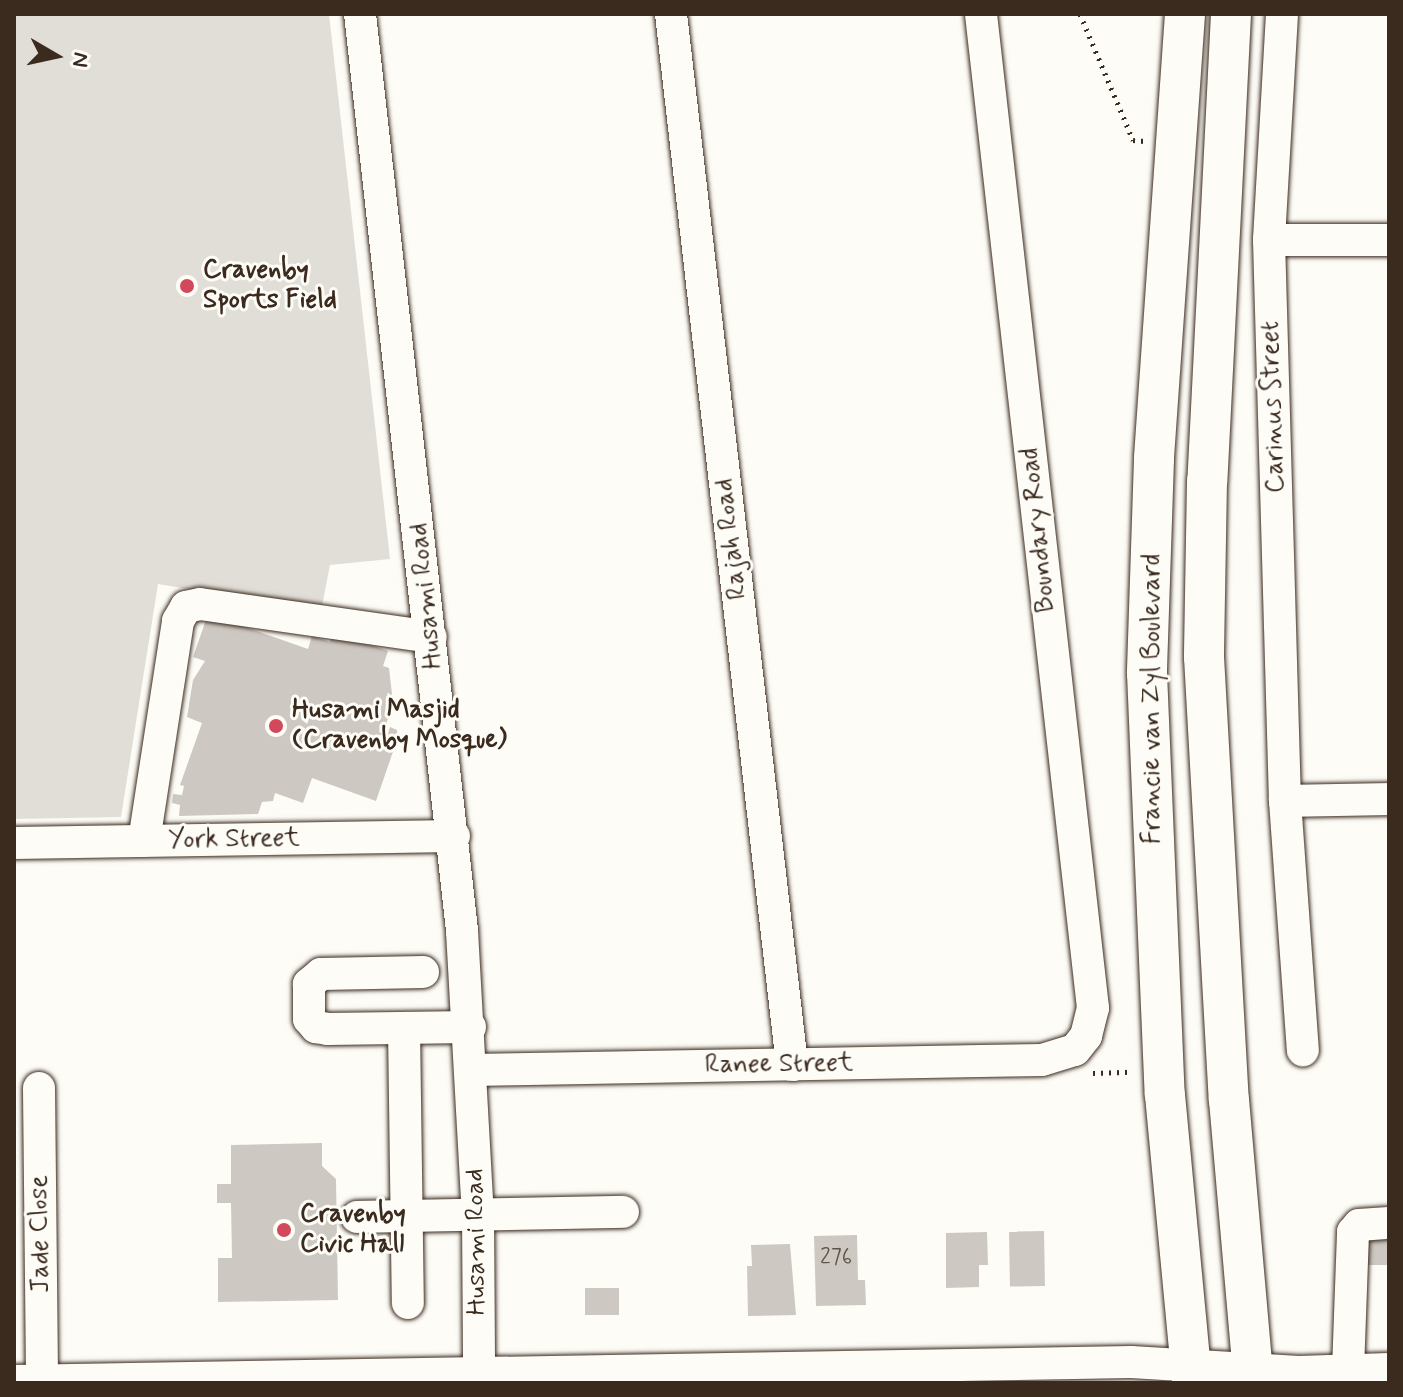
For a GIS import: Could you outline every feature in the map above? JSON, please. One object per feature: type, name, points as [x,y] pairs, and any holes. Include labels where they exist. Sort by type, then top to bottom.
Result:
[{"type":"main road","name":"Francie van Zyl Boulevard","points":[[1185,14],[1154,459],[1147,673],[1165,1095],[1192,1374]]},
{"type":"main road","name":"Francie van Zyl Boulevard","points":[[1231,14],[1207,481],[1204,657],[1229,1100],[1253,1376]]},
{"type":"street","name":"Husami Road","points":[[360,14],[454,836],[470,1027],[478,1215],[479,1372]]},
{"type":"street","name":"Rajah Road","points":[[671,14],[792,1065]]},
{"type":"street","name":"Boundary Road","points":[[981,14],[1093,1008],[1084,1058]]},
{"type":"street","name":"Carinus Street","points":[[1282,14],[1269,240],[1285,801],[1303,1050]]},
{"type":"street","points":[[1269,240],[1389,240]]},
{"type":"street","points":[[144,841],[178,621],[186,607],[200,604],[431,637]]},
{"type":"street","points":[[1285,801],[1389,799]]},
{"type":"street","name":"York Street","points":[[14,843],[454,836]]},
{"type":"street","points":[[423,972],[321,974],[309,984],[307,1014],[316,1027],[470,1027]]},
{"type":"street","points":[[404,1028],[408,1303]]},
{"type":"street","name":"Ranee Street","points":[[472,1070],[1042,1060],[1067,1054],[1084,1058]]},
{"type":"street","name":"Jade Close","points":[[28,1380],[39,1088]]},
{"type":"street","points":[[357,1217],[623,1212]]},
{"type":"street","points":[[1348,1370],[1353,1232],[1359,1225],[1389,1223]]},
{"type":"street","points":[[28,1380],[1131,1362],[1192,1374],[1253,1376],[1389,1369]]},
{"type":"path","points":[[1080,14],[1133,140],[1144,141]]},
{"type":"path","points":[[1084,1058],[1138,1072]]},
{"type":"shaded area","name":"Cravenby Sports Field","points":[[14,14],[329,14],[390,559],[330,565],[321,611],[158,584],[121,817],[14,819]]},
{"type":"building","points":[[208,614],[308,649],[312,636],[330,642],[333,633],[373,640],[371,645],[388,651],[383,666],[389,668],[393,703],[383,734],[387,736],[390,727],[397,730],[397,740],[376,801],[312,778],[303,803],[275,793],[273,801],[262,802],[258,814],[179,816],[180,805],[172,803],[173,794],[182,795],[184,786],[180,785],[202,723],[187,717],[193,680],[205,661],[193,657]]},
{"type":"building","name":"Cravenby Civic Hall","points":[[322,1143],[322,1166],[336,1179],[338,1300],[218,1302],[218,1258],[232,1258],[231,1203],[217,1203],[217,1184],[231,1184],[231,1145]]},
{"type":"building","points":[[1044,1231],[1045,1286],[1010,1287],[1009,1232]]},
{"type":"building","points":[[987,1232],[988,1265],[979,1265],[979,1287],[946,1288],[946,1233]]},
{"type":"building","points":[[1361,1232],[1389,1232],[1389,1265],[1361,1265]]},
{"type":"building","points":[[857,1235],[858,1280],[865,1280],[866,1305],[816,1306],[814,1236]]},
{"type":"building","points":[[790,1244],[796,1315],[748,1316],[747,1266],[752,1266],[751,1245]]},
{"type":"building","points":[[585,1288],[619,1288],[619,1315],[585,1315]]},
{"type":"place","name":"Cravenby Sports Field","points":[[187,286]]},
{"type":"place","name":"Husami Masjid (Cravenby Mosque)","points":[[276,726]]},
{"type":"place","name":"Cravenby Civic Hall","points":[[284,1230]]}]
